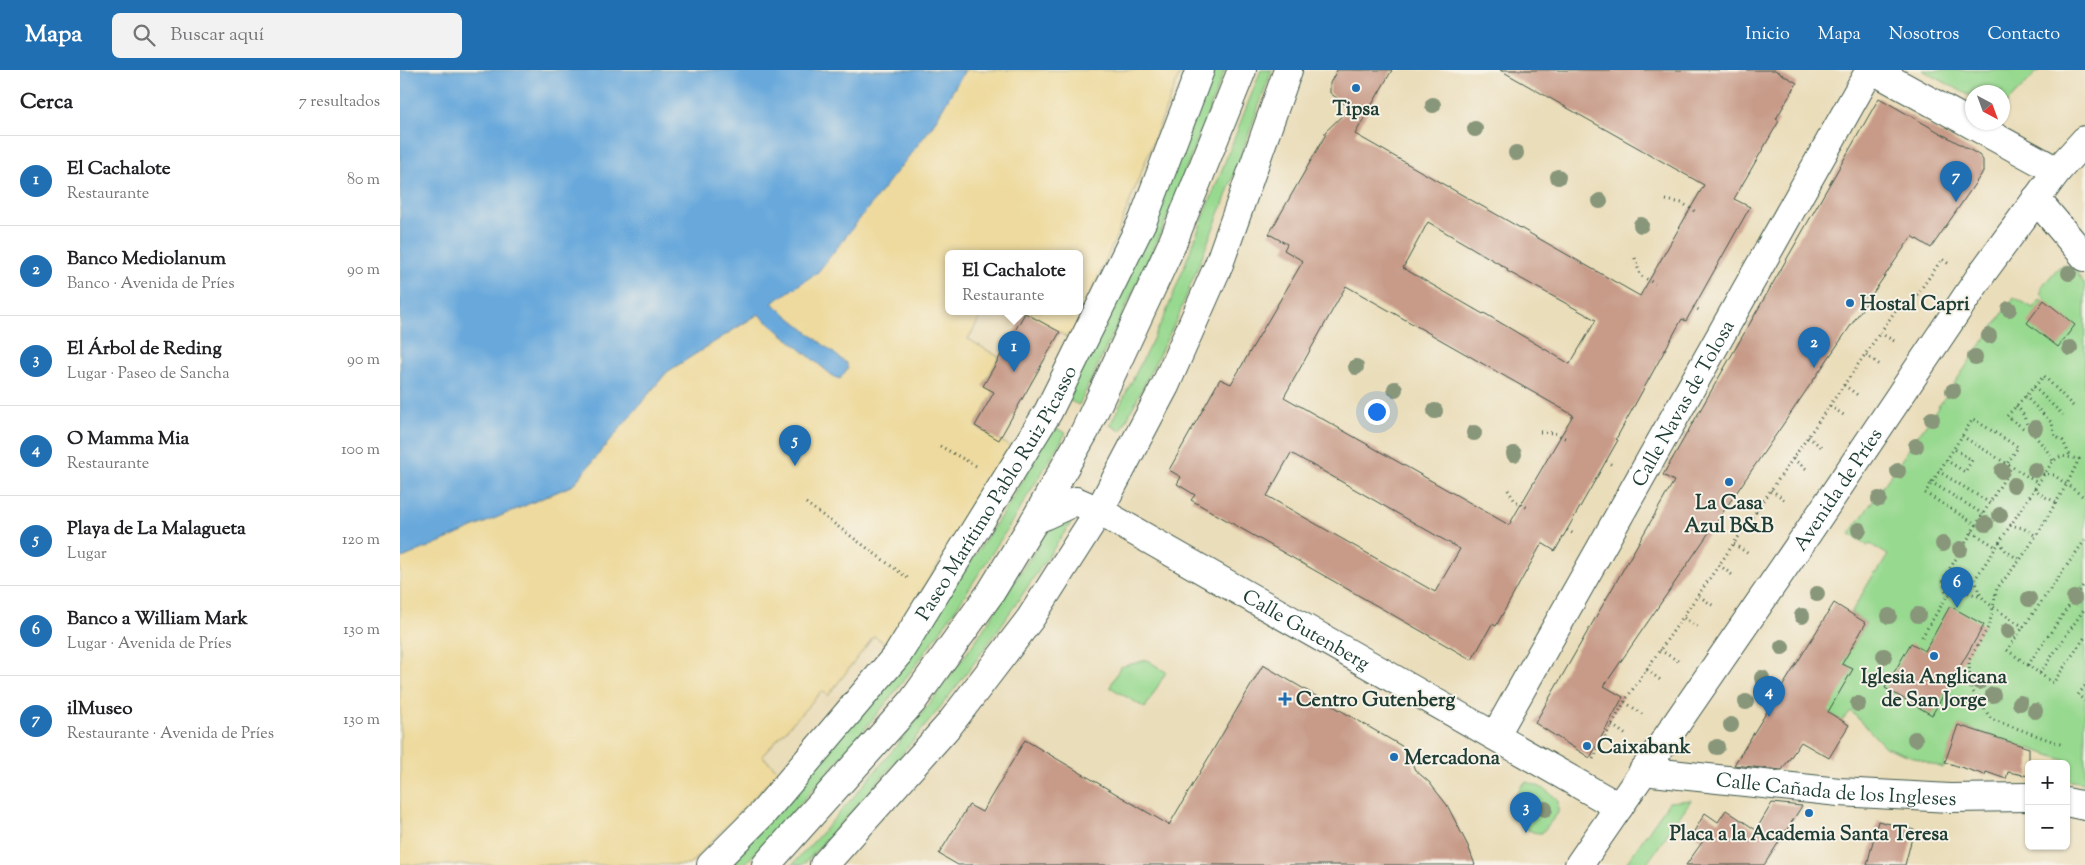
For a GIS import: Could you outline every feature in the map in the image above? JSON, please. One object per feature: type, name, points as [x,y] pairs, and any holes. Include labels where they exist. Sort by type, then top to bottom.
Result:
[{"type":"street","name":"Paseo Marítimo Pablo Ruiz Picasso","points":[[711,865],[764,813],[898,654],[1048,412],[1143,220],[1200,70]]},
{"type":"street","name":"Paseo Marítimo Pablo Ruiz Picasso","points":[[766,865],[912,702],[991,592],[1035,520],[1084,431],[1172,244],[1242,70]]},
{"type":"street","points":[[824,865],[954,717],[1030,619],[1099,511],[1165,386],[1219,264],[1288,70]]},
{"type":"street","points":[[1872,70],[2056,171]]},
{"type":"street","name":"Calle Navas de Tolosa","points":[[1495,736],[1872,70]]},
{"type":"street","name":"Avenida de Príes","points":[[1579,865],[1807,534],[1983,272],[2056,171],[2085,140]]},
{"type":"street","points":[[2036,199],[2085,257]]},
{"type":"street","name":"Calle Gutenberg","points":[[1035,520],[1076,501],[1099,511],[1618,807]]},
{"type":"street","name":"Calle Cañada de los Ingleses","points":[[1643,772],[1839,792],[1950,798],[2025,797]]},
{"type":"street","points":[[2070,803],[2085,806]]},
{"type":"path","points":[[1666,200],[1682,203],[1696,212]]},
{"type":"path","points":[[1635,258],[1640,275],[1655,284]]},
{"type":"path","points":[[1590,764],[1625,702],[1660,650],[1898,308],[1905,312],[1942,259],[1950,264]]},
{"type":"path","points":[[1880,333],[1896,342]]},
{"type":"path","points":[[1866,355],[1880,364]]},
{"type":"path","points":[[2028,428],[2023,428],[2007,416],[2044,376],[2073,406]]},
{"type":"path","points":[[1844,385],[1859,396]]},
{"type":"path","points":[[2034,387],[2063,415]]},
{"type":"path","points":[[2025,396],[2052,423],[2055,436],[2063,442],[2070,456]]},
{"type":"path","points":[[1830,406],[1845,416]]},
{"type":"path","points":[[2016,406],[2024,413],[2028,428],[2048,449],[2053,461]]},
{"type":"path","points":[[1977,524],[1924,493],[1973,419],[2018,447],[2008,464]]},
{"type":"path","points":[[1540,432],[1554,433],[1567,439]]},
{"type":"path","points":[[1962,436],[2038,483]]},
{"type":"path","points":[[1808,437],[1823,448]]},
{"type":"path","points":[[1946,460],[1965,472],[1972,460],[1954,449]]},
{"type":"path","points":[[1981,597],[1975,578],[2043,474],[2053,461],[2061,456],[2079,459],[2067,484],[2036,536],[2020,560],[1997,588],[1989,626],[1969,660],[1970,687],[1991,719],[2063,745]]},
{"type":"path","points":[[1793,460],[1808,470]]},
{"type":"path","points":[[1922,638],[1947,596],[1944,580],[2012,466]]},
{"type":"path","points":[[1938,471],[1990,503]]},
{"type":"path","points":[[2043,474],[2054,475],[2085,498]]},
{"type":"path","points":[[1931,482],[1983,514]]},
{"type":"path","points":[[2034,488],[2043,496],[2056,502]]},
{"type":"path","points":[[1508,490],[1515,501],[1528,508]]},
{"type":"path","points":[[1771,490],[1787,501]]},
{"type":"path","points":[[806,503],[910,580]]},
{"type":"path","points":[[1756,512],[1772,523]]},
{"type":"path","points":[[2010,525],[2022,528],[2036,536]]},
{"type":"path","points":[[1972,532],[1996,547]]},
{"type":"path","points":[[2085,540],[2007,650],[2053,682],[2085,637]]},
{"type":"path","points":[[1999,542],[2006,551],[2020,560]]},
{"type":"path","points":[[1734,543],[1750,555]]},
{"type":"path","points":[[1719,565],[1735,577]]},
{"type":"path","points":[[2028,665],[2085,583]]},
{"type":"path","points":[[1947,596],[1964,592],[1981,597],[2024,627]]},
{"type":"path","points":[[1699,595],[1715,607]]},
{"type":"path","points":[[2040,673],[2085,608]]},
{"type":"path","points":[[1684,618],[1700,629]]},
{"type":"path","points":[[1660,650],[1678,661]]},
{"type":"path","points":[[1647,670],[1663,682]]},
{"type":"path","points":[[2085,686],[2078,695],[2085,701]]},
{"type":"path","points":[[1625,702],[1642,714]]},
{"type":"path","points":[[1612,726],[1626,735]]},
{"type":"green space","points":[[1212,70],[1225,70],[1160,235],[1079,405],[1066,399]]},
{"type":"green space","points":[[1261,70],[1272,70],[1225,199],[1177,319],[1121,431],[1110,425],[1166,313]]},
{"type":"green space","points":[[1922,70],[2039,70],[2010,100],[2010,85],[1965,85],[1965,93]]},
{"type":"green space","points":[[2065,265],[2074,268],[2085,285],[2085,783],[2070,781],[2070,760],[2064,760],[1959,725],[1943,768],[1885,747],[1851,711],[1842,721],[1827,711],[1842,664],[1866,623],[1851,613],[1875,572],[1877,573],[1888,555],[1870,544],[1868,546],[1850,534],[2014,297],[2033,308],[2040,299],[2043,301],[2045,299],[2041,295],[2041,287],[2059,267]]},
{"type":"green space","points":[[1053,427],[1066,433],[983,568],[915,666],[801,803],[744,865],[724,865],[932,620],[1009,504]]},
{"type":"green space","points":[[1063,522],[1071,523],[997,631],[932,718],[803,865],[792,865],[859,791],[922,713],[972,645],[1042,539],[1053,527]]},
{"type":"green space","points":[[1147,660],[1166,672],[1145,708],[1110,687],[1120,667]]},
{"type":"green space","points":[[1526,782],[1543,789],[1558,800],[1558,813],[1542,833],[1533,832],[1526,828],[1516,814],[1516,797]]},
{"type":"green space","points":[[1691,800],[1646,865],[1625,865],[1669,802]]},
{"type":"sand","points":[[965,70],[1181,70],[1114,242],[1083,310],[1083,250],[945,250],[945,315],[982,315],[968,339],[999,357],[983,386],[994,392],[975,426],[1013,448],[886,644],[874,636],[828,696],[822,691],[762,756],[779,771],[689,865],[400,865],[400,559],[573,485],[667,372],[759,314],[931,128]]},
{"type":"sand","points":[[1029,315],[1081,315],[1070,339]]},
{"type":"water","points":[[400,70],[965,70],[931,128],[818,272],[772,303],[846,363],[848,368],[840,379],[834,377],[758,314],[667,372],[573,485],[400,559]]},
{"type":"building","points":[[1337,70],[1392,70],[1355,134],[1640,296],[1704,185],[1500,70],[1775,70],[1797,83],[1776,119],[1779,121],[1734,199],[1750,207],[1686,321],[1682,319],[1616,439],[1618,440],[1555,551],[1542,543],[1496,626],[1492,624],[1472,660],[1191,500],[1195,495],[1177,484],[1181,477],[1169,470],[1220,379],[1231,384],[1303,261],[1284,250],[1287,244],[1269,234],[1325,136],[1325,132],[1350,108],[1330,93],[1330,83]],"holes":[[[1428,222],[1508,269],[1507,271],[1596,320],[1570,364],[1403,268]],[[1346,286],[1573,415],[1509,525],[1284,397]],[[1291,453],[1460,549],[1435,592],[1267,496]]]},
{"type":"building","points":[[1879,98],[1979,155],[1983,160],[1983,172],[1931,248],[1912,236],[1604,686],[1623,697],[1590,758],[1535,723],[1674,481],[1663,475]]},
{"type":"building","points":[[2044,300],[2075,325],[2058,347],[2027,323]]},
{"type":"building","points":[[1024,315],[1029,315],[1060,332],[999,440],[975,426],[994,392],[983,386]]},
{"type":"building","points":[[1834,603],[1866,623],[1842,664],[1853,669],[1828,712],[1849,725],[1829,758],[1801,742],[1782,770],[1734,765]]},
{"type":"building","name":"Iglesia Anglicana de San Jorge","points":[[1950,606],[1984,625],[1932,715],[1885,688],[1911,643],[1925,651]]},
{"type":"building","points":[[1263,665],[1405,748],[1415,770],[1429,782],[1447,805],[1468,846],[1475,865],[958,865],[939,854],[969,805],[982,812],[1025,740],[1169,825]]},
{"type":"building","points":[[1958,725],[2029,748],[2029,760],[2025,760],[2025,775],[2008,772],[2006,779],[1986,772],[1985,775],[1945,762]]},
{"type":"building","points":[[1772,803],[1802,806],[1764,865],[1686,865],[1703,841],[1693,833],[1705,813],[1718,822],[1726,810],[1756,830]]},
{"type":"building","points":[[1878,821],[1914,830],[1905,865],[1867,865]]},
{"type":"place","name":"Tipsa","points":[[1356,88]]},
{"type":"place","name":"ilMuseo","points":[[1956,202]]},
{"type":"place","name":"Hostal Capri","points":[[1850,303]]},
{"type":"place","name":"Banco Mediolanum","points":[[1814,368]]},
{"type":"place","name":"El Cachalote","points":[[1014,372]]},
{"type":"place","name":"Playa de La Malagueta","points":[[795,466]]},
{"type":"place","name":"La Casa Azul B&B","points":[[1729,482]]},
{"type":"place","name":"Banco a William Mark","points":[[1957,608]]},
{"type":"place","name":"Iglesia Anglicana de San Jorge","points":[[1934,656]]},
{"type":"place","name":"Centro Gutenberg","points":[[1285,699]]},
{"type":"place","name":"O Mamma Mia","points":[[1769,717]]},
{"type":"place","name":"Caixabank","points":[[1587,746]]},
{"type":"place","name":"Mercadona","points":[[1394,757]]},
{"type":"place","name":"Placa a la Academia Santa Teresa","points":[[1809,813]]},
{"type":"place","name":"El Árbol de Reding","points":[[1526,833]]}]
